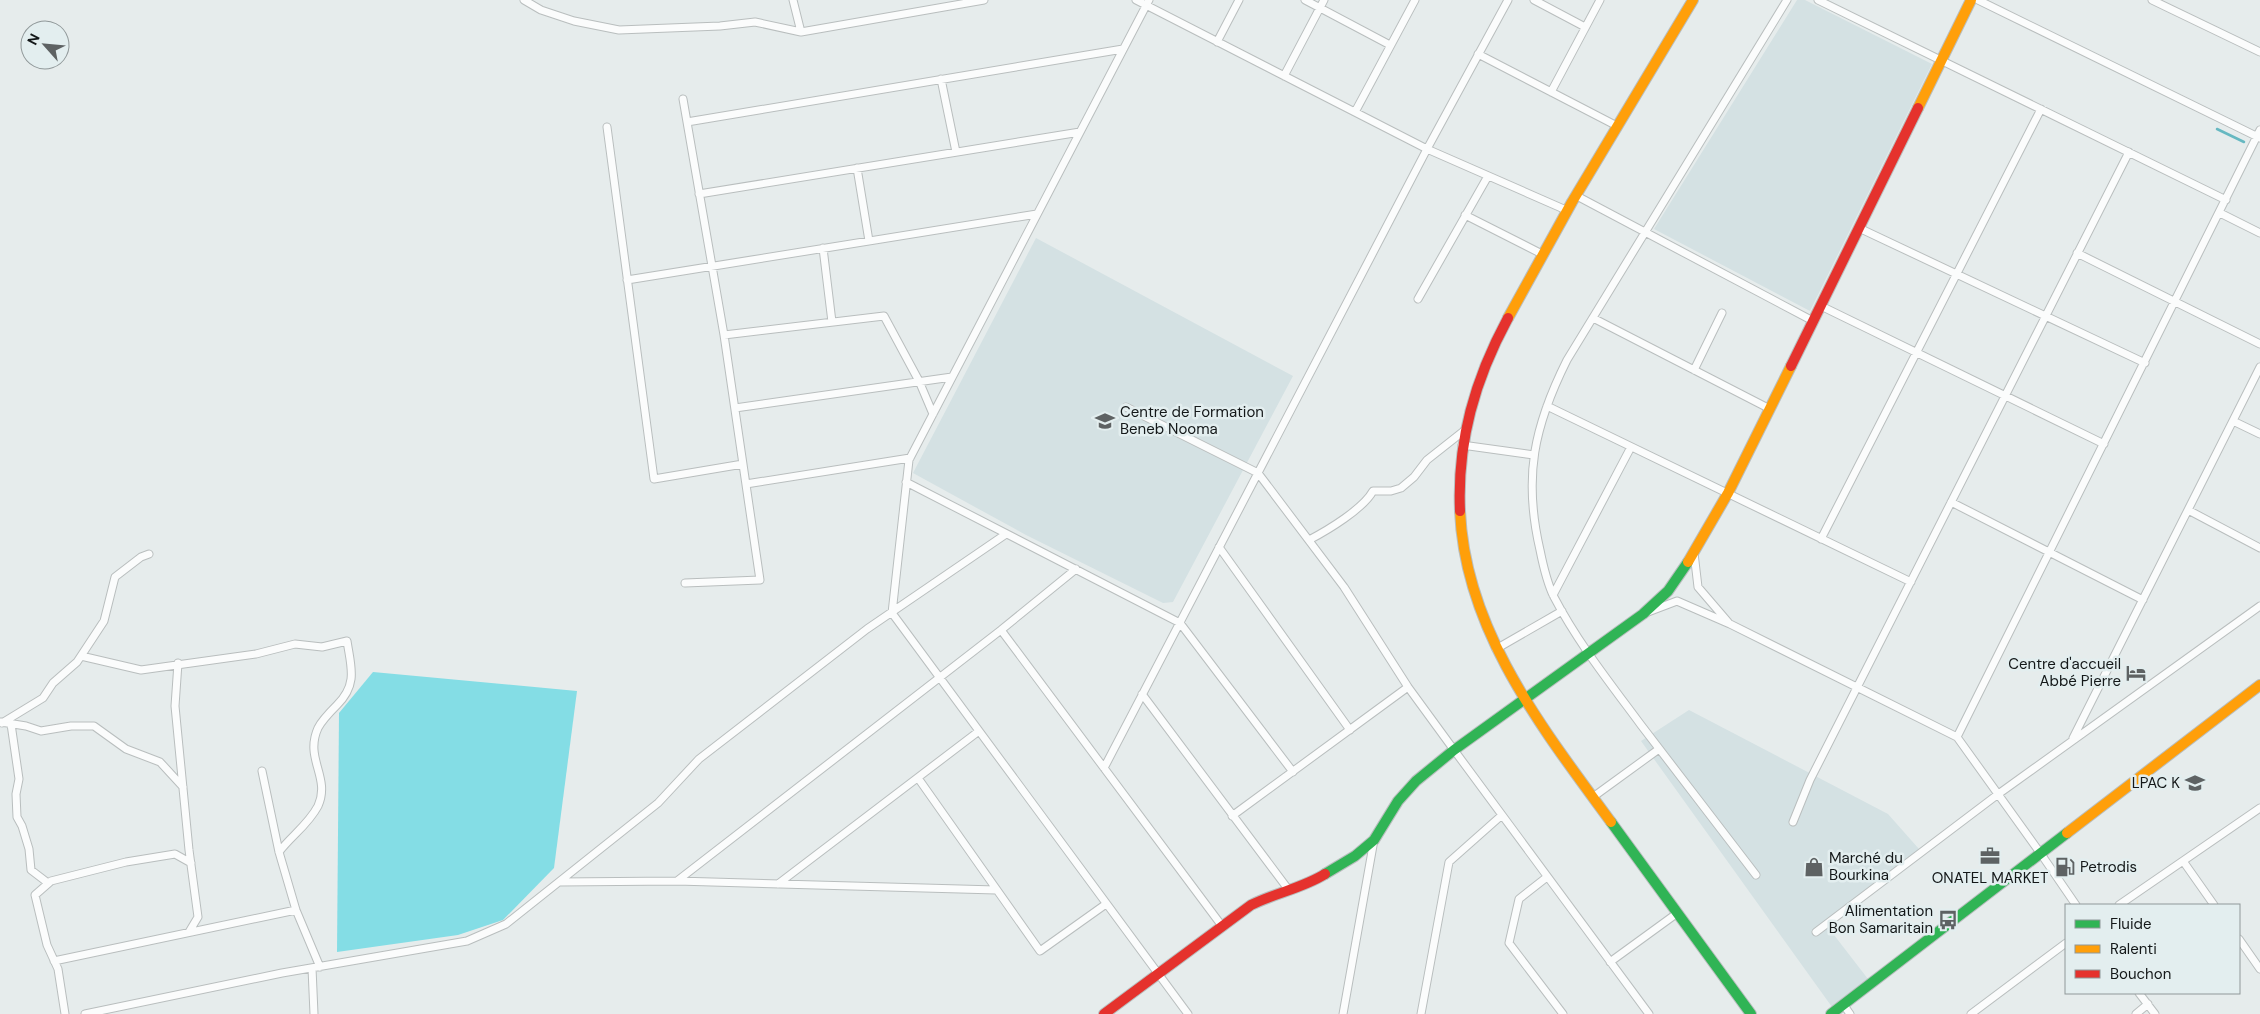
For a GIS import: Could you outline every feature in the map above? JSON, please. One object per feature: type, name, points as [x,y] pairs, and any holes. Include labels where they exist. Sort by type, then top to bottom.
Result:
[{"type":"street","points":[[524,0],[542,10],[574,21],[619,30],[720,26],[755,22],[802,32],[984,0]]},
{"type":"street","points":[[793,0],[802,32]]},
{"type":"street","points":[[1136,0],[1147,3],[1216,42],[1427,149],[1566,210]]},
{"type":"street","points":[[1216,42],[1239,0]]},
{"type":"street","points":[[1305,0],[1390,46]]},
{"type":"street","points":[[1284,76],[1324,0]]},
{"type":"street","points":[[1354,112],[1415,0]]},
{"type":"street","points":[[1104,768],[1427,149],[1508,0]]},
{"type":"street","points":[[1534,0],[1585,27]]},
{"type":"street","points":[[1551,92],[1600,0]]},
{"type":"street","points":[[1693,0],[1566,210],[1494,343],[1480,376],[1462,445],[1459,490],[1461,532],[1476,601],[1496,649],[1524,700],[1676,914],[1751,1014]]},
{"type":"street","points":[[1756,875],[1587,654],[1553,595],[1536,533],[1532,505],[1534,455],[1538,432],[1567,360],[1787,0]]},
{"type":"street","points":[[1818,0],[2226,200]]},
{"type":"street","points":[[1104,1014],[1251,905],[1271,895],[1316,880],[1355,856],[1374,840],[1398,801],[1416,781],[1454,750],[1643,614],[1668,591],[1694,552],[1728,493],[1971,0]]},
{"type":"street","points":[[1956,737],[2259,135],[1978,0]]},
{"type":"street","points":[[2152,0],[2260,52]]},
{"type":"street","points":[[1147,3],[910,458],[892,613],[1188,1014]]},
{"type":"street","points":[[687,122],[1123,49]]},
{"type":"street","points":[[1478,54],[1617,126]]},
{"type":"street","points":[[941,79],[956,152]]},
{"type":"street","points":[[683,99],[724,336],[760,580],[685,583]]},
{"type":"street","points":[[1821,539],[2041,109]]},
{"type":"street","points":[[607,128],[654,480],[744,464]]},
{"type":"street","points":[[699,194],[1080,132]]},
{"type":"street","points":[[1793,822],[1810,780],[1856,688],[2128,152]]},
{"type":"street","points":[[857,168],[869,241]]},
{"type":"street","points":[[1418,299],[1488,176]]},
{"type":"street","points":[[1575,195],[1813,321]]},
{"type":"street","points":[[2220,213],[2260,233]]},
{"type":"street","points":[[627,280],[1037,214]]},
{"type":"street","points":[[1465,215],[1542,254]]},
{"type":"street","points":[[1859,228],[2144,363]]},
{"type":"street","points":[[823,248],[832,322]]},
{"type":"street","points":[[2078,253],[2260,344]]},
{"type":"street","points":[[1820,306],[2104,444]]},
{"type":"street","points":[[1694,370],[1722,313]]},
{"type":"street","points":[[724,336],[884,316],[919,381],[933,414]]},
{"type":"street","points":[[1593,318],[1770,409]]},
{"type":"street","points":[[2072,741],[2260,367]]},
{"type":"street","points":[[735,408],[952,376]]},
{"type":"street","points":[[1126,406],[1258,473],[1344,587],[1408,687],[1649,1014]]},
{"type":"street","points":[[1547,406],[1910,582]]},
{"type":"street","points":[[2233,421],[2260,434]]},
{"type":"street","points":[[1309,540],[1360,508],[1373,491],[1392,492],[1401,488],[1414,477],[1427,460],[1465,429]]},
{"type":"street","points":[[1462,445],[1534,455]]},
{"type":"street","points":[[1553,595],[1631,447]]},
{"type":"street","points":[[746,484],[910,458]]},
{"type":"street","points":[[906,482],[1180,623],[1292,772]]},
{"type":"street","points":[[1951,502],[2143,600]]},
{"type":"street","points":[[2188,510],[2260,548]]},
{"type":"street","points":[[85,1014],[320,966],[467,941],[506,924],[658,803],[698,760],[859,635],[1006,534]]},
{"type":"street","points":[[1219,547],[1350,730]]},
{"type":"street","points":[[1694,552],[1698,587],[1730,624]]},
{"type":"street","points":[[1,722],[44,698],[53,684],[81,656],[104,621],[115,576],[141,557],[149,554]]},
{"type":"street","points":[[677,881],[1001,630],[1076,569]]},
{"type":"street","points":[[1643,614],[1677,601],[1730,624],[1956,737],[2075,904]]},
{"type":"street","points":[[1816,932],[1997,795],[2260,606]]},
{"type":"street","points":[[1496,649],[1562,611]]},
{"type":"street","points":[[1001,630],[1222,926]]},
{"type":"street","points":[[81,656],[141,670],[256,654],[295,644],[322,647],[347,641],[353,672],[349,691],[318,727],[314,744],[313,756],[322,782],[318,805],[301,830],[289,838],[279,852]]},
{"type":"street","points":[[178,664],[174,706],[198,916],[189,932]]},
{"type":"street","points":[[1831,1014],[2260,685]]},
{"type":"street","points":[[1232,816],[1408,687]]},
{"type":"street","points":[[1142,694],[1288,889]]},
{"type":"street","points":[[1,722],[26,726],[41,731],[71,726],[94,726],[126,748],[160,762],[183,788]]},
{"type":"street","points":[[11,724],[20,780],[16,794],[17,817],[22,826],[29,849],[30,870],[48,883]]},
{"type":"street","points":[[778,884],[979,731]]},
{"type":"street","points":[[1593,797],[1659,749]]},
{"type":"street","points":[[262,771],[279,852],[296,910],[320,966]]},
{"type":"street","points":[[918,778],[1040,951],[1106,904]]},
{"type":"street","points":[[2120,904],[2260,808]]},
{"type":"street","points":[[1421,1014],[1448,862],[1502,815]]},
{"type":"street","points":[[1343,1014],[1374,840]]},
{"type":"street","points":[[65,1014],[58,968],[46,945],[35,895],[51,881],[126,862],[175,854],[191,863]]},
{"type":"street","points":[[2183,861],[2213,904]]},
{"type":"street","points":[[1547,877],[1519,899],[1509,943],[1563,1014]]},
{"type":"street","points":[[558,882],[677,881],[996,890]]},
{"type":"street","points":[[54,961],[296,910]]},
{"type":"street","points":[[1610,962],[1676,914]]},
{"type":"street","points":[[2240,940],[2260,969]]},
{"type":"street","points":[[1971,1014],[2065,943]]},
{"type":"street","points":[[312,968],[314,1014]]},
{"type":"street","points":[[2140,994],[2155,1014]]},
{"type":"street","points":[[1843,1004],[1850,1014]]},
{"type":"street","points":[[2136,1014],[2148,1004]]},
{"type":"shaded area","points":[[1797,0],[1805,0],[1932,64],[1810,311],[1654,229]]},
{"type":"shaded area","name":"Centre de Formation Beneb Nooma","points":[[1036,238],[1293,376],[1173,602],[1163,603],[1026,535],[913,473]]},
{"type":"shaded area","points":[[373,672],[577,691],[554,868],[503,920],[458,935],[337,952],[339,713]]},
{"type":"shaded area","name":"Marché du Bourkina","points":[[1689,710],[1888,814],[1919,849],[1824,922],[1868,979],[1832,1007],[1641,741]]},
{"type":"waterway","points":[[2217,129],[2244,142]]},
{"type":"traffic: fast","points":[[1325,874],[1355,856],[1374,840],[1398,801],[1416,781],[1454,750],[1643,614],[1668,591],[1688,562]]},
{"type":"traffic: fast","points":[[1611,822],[1751,1014]]},
{"type":"traffic: fast","points":[[1831,1014],[2067,833]]},
{"type":"traffic: slow","points":[[1508,318],[1572,202],[1693,0]]},
{"type":"traffic: slow","points":[[1918,108],[1971,0]]},
{"type":"traffic: slow","points":[[1688,562],[1728,493],[1791,366]]},
{"type":"traffic: slow","points":[[1460,511],[1465,555],[1476,597],[1492,638],[1512,677],[1535,714],[1559,751],[1611,822]]},
{"type":"traffic: slow","points":[[2067,833],[2260,685]]},
{"type":"traffic: jam","points":[[1791,366],[1918,108]]},
{"type":"traffic: jam","points":[[1460,511],[1462,460],[1470,411],[1486,364],[1508,318]]},
{"type":"traffic: jam","points":[[1104,1014],[1251,905],[1308,883],[1325,874]]},
{"type":"place","name":"Centre de Formation Beneb Nooma","points":[[1105,421]]},
{"type":"place","name":"Centre d'accueil Abbé Pierre","points":[[2136,673]]},
{"type":"place","name":"LPAC K","points":[[2195,783]]},
{"type":"place","name":"ONATEL MARKET","points":[[1990,856]]},
{"type":"place","name":"Marché du Bourkina","points":[[1814,867]]},
{"type":"place","name":"Petrodis","points":[[2065,867]]},
{"type":"place","name":"Alimentation Bon Samaritain","points":[[1948,920]]}]
